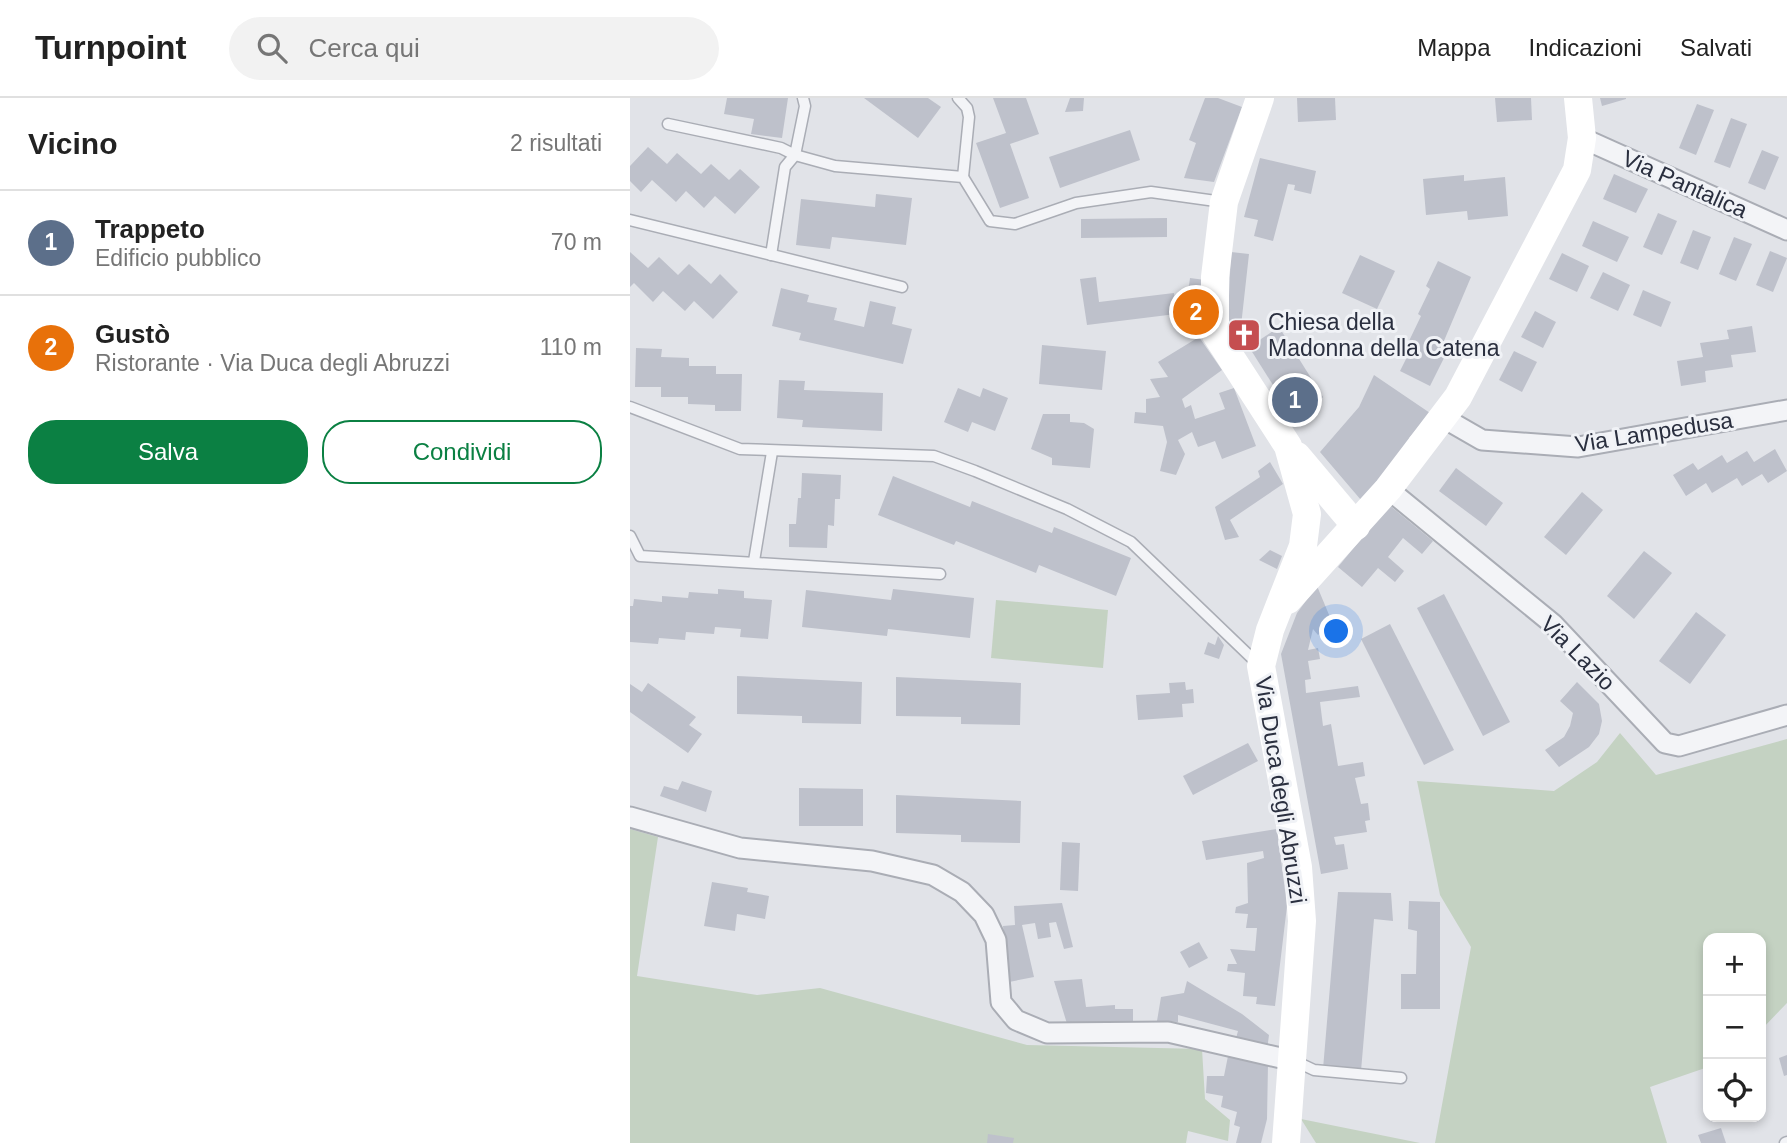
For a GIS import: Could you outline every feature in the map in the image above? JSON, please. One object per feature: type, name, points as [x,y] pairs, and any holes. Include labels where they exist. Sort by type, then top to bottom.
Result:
[{"type":"main road","name":"Via Duca degli Abruzzi","points":[[1260,98],[1224,202],[1215,277],[1215,333],[1288,446],[1304,497],[1307,529],[1265,645],[1261,666],[1298,867],[1302,921],[1294,1061],[1293,1139]]},
{"type":"main road","points":[[1277,613],[1388,489],[1458,397],[1577,170],[1582,138],[1578,98]]},
{"type":"main road","points":[[1288,446],[1356,526]]},
{"type":"street","name":"Via Pantalica","points":[[1582,138],[1787,230]]},
{"type":"street","name":"Via Lampedusa","points":[[1442,417],[1482,440],[1578,447],[1787,410]]},
{"type":"street","name":"Via Lazio","points":[[1388,489],[1553,624],[1665,743],[1679,746],[1787,715]]},
{"type":"street","points":[[630,817],[740,848],[872,861],[933,876],[962,892],[984,915],[996,940],[1001,1002],[1016,1020],[1047,1033],[1168,1032],[1294,1061]]},
{"type":"lane","points":[[771,255],[785,167],[795,155],[805,106],[803,98]]},
{"type":"lane","points":[[958,98],[969,103],[963,177],[990,221],[1014,224],[1076,203],[1152,192],[1224,202]]},
{"type":"lane","points":[[668,124],[781,148],[795,155],[835,166],[963,177]]},
{"type":"lane","points":[[630,220],[902,287]]},
{"type":"lane","points":[[630,407],[740,449],[934,456],[1067,509],[1132,542],[1240,650],[1261,666]]},
{"type":"lane","points":[[754,561],[772,452]]},
{"type":"lane","points":[[630,536],[640,555],[940,574]]},
{"type":"lane","points":[[1294,1061],[1314,1070],[1401,1078]]},
{"type":"green space","points":[[996,600],[1108,610],[1103,668],[991,658]]},
{"type":"green space","points":[[1620,733],[1656,775],[1787,739],[1787,1003],[1766,1025],[1766,933],[1703,933],[1703,1069],[1650,1087],[1667,1143],[1435,1143],[1471,947],[1440,895],[1417,781],[1554,791],[1597,762]]},
{"type":"green space","points":[[630,829],[658,837],[637,976],[757,995],[820,988],[1027,1045],[1202,1049],[1205,1099],[1230,1120],[1228,1141],[1188,1131],[1186,1143],[630,1143]]},
{"type":"green space","points":[[1301,1119],[1420,1143],[1316,1143]]},
{"type":"building","points":[[727,98],[788,98],[782,138],[751,134],[754,119],[724,114]]},
{"type":"building","points":[[864,98],[928,98],[941,107],[918,138]]},
{"type":"building","points":[[993,98],[1026,98],[1039,134],[1010,144],[1029,198],[1000,208],[976,143],[1006,133]]},
{"type":"building","points":[[1070,98],[1084,98],[1083,111],[1065,112]]},
{"type":"building","points":[[1205,98],[1218,98],[1242,107],[1214,182],[1184,178],[1196,143],[1189,140]]},
{"type":"building","points":[[1297,98],[1335,98],[1336,120],[1298,122]]},
{"type":"building","points":[[1495,98],[1531,98],[1532,120],[1497,122]]},
{"type":"building","points":[[1600,98],[1626,98],[1626,99],[1602,106]]},
{"type":"building","points":[[1697,104],[1714,110],[1696,155],[1679,148]]},
{"type":"building","points":[[1731,118],[1747,124],[1730,168],[1714,162]]},
{"type":"building","points":[[1130,130],[1140,160],[1060,188],[1049,157]]},
{"type":"building","points":[[648,147],[667,164],[677,153],[701,174],[711,164],[729,180],[740,169],[760,187],[735,214],[715,196],[704,208],[686,191],[676,202],[652,180],[641,192],[630,181],[630,166]]},
{"type":"building","points":[[1762,150],[1779,157],[1765,190],[1748,183]]},
{"type":"building","points":[[1260,158],[1316,171],[1311,194],[1294,190],[1295,185],[1288,184],[1273,241],[1254,236],[1258,220],[1244,217]]},
{"type":"building","points":[[1614,174],[1648,189],[1636,213],[1603,199]]},
{"type":"building","points":[[1464,175],[1464,181],[1505,177],[1508,216],[1468,220],[1467,211],[1426,215],[1423,179]]},
{"type":"building","points":[[876,194],[912,198],[906,245],[832,237],[830,249],[796,245],[801,199],[875,207]]},
{"type":"building","points":[[1658,213],[1677,221],[1662,255],[1643,247]]},
{"type":"building","points":[[1167,218],[1167,237],[1081,238],[1081,219]]},
{"type":"building","points":[[1593,221],[1629,237],[1617,262],[1582,246]]},
{"type":"building","points":[[1693,230],[1711,237],[1698,270],[1680,263]]},
{"type":"building","points":[[1734,237],[1752,244],[1736,281],[1719,274]]},
{"type":"building","points":[[1770,251],[1787,258],[1773,292],[1756,285]]},
{"type":"building","points":[[630,252],[648,268],[659,257],[678,275],[689,264],[711,284],[720,274],[738,292],[713,319],[694,301],[685,311],[663,291],[653,302],[634,283],[630,287]]},
{"type":"building","points":[[1231,252],[1249,254],[1241,326],[1251,324],[1258,329],[1258,339],[1232,343],[1228,318]]},
{"type":"building","points":[[1562,253],[1589,266],[1577,292],[1549,279]]},
{"type":"building","points":[[1360,255],[1395,271],[1377,309],[1342,293]]},
{"type":"building","points":[[1438,261],[1471,277],[1438,355],[1444,358],[1430,386],[1400,371],[1414,343],[1409,341],[1430,289],[1426,286]]},
{"type":"building","points":[[1603,272],[1630,285],[1618,311],[1590,298]]},
{"type":"building","points":[[1096,277],[1099,302],[1174,293],[1176,314],[1087,325],[1080,279]]},
{"type":"building","points":[[1190,278],[1205,280],[1200,323],[1184,321]]},
{"type":"building","points":[[781,288],[809,295],[807,302],[837,308],[834,320],[864,327],[870,301],[896,307],[892,324],[912,329],[903,364],[799,340],[801,333],[772,326]]},
{"type":"building","points":[[1643,290],[1671,302],[1661,327],[1633,315]]},
{"type":"building","points":[[1535,311],[1556,322],[1543,348],[1521,337]]},
{"type":"building","points":[[1752,326],[1756,352],[1731,355],[1733,367],[1705,371],[1706,382],[1681,386],[1677,361],[1703,357],[1700,343],[1729,339],[1727,330]]},
{"type":"building","points":[[1279,327],[1323,397],[1311,411],[1295,420],[1249,347]]},
{"type":"building","points":[[1199,337],[1222,370],[1182,399],[1185,408],[1191,405],[1195,419],[1225,409],[1219,393],[1234,388],[1256,446],[1222,459],[1215,441],[1198,447],[1192,432],[1178,440],[1185,454],[1176,475],[1160,471],[1167,442],[1163,426],[1134,423],[1135,412],[1146,413],[1146,399],[1160,397],[1150,379],[1168,377],[1158,362]]},
{"type":"building","points":[[1042,345],[1106,351],[1102,390],[1039,384]]},
{"type":"building","points":[[636,348],[662,349],[661,357],[689,358],[689,366],[716,366],[716,374],[742,374],[741,411],[715,411],[715,405],[688,404],[688,397],[661,397],[661,387],[635,387]]},
{"type":"building","points":[[1514,351],[1537,362],[1522,392],[1499,380]]},
{"type":"building","points":[[1374,375],[1430,413],[1409,438],[1414,443],[1361,500],[1320,452],[1359,407]]},
{"type":"building","points":[[779,380],[805,381],[804,390],[883,393],[882,431],[802,427],[803,420],[777,418]]},
{"type":"building","points":[[958,388],[980,397],[983,388],[1008,398],[995,431],[972,422],[968,432],[944,422]]},
{"type":"building","points":[[1043,414],[1070,414],[1070,422],[1084,423],[1094,429],[1090,468],[1052,465],[1052,458],[1031,449]]},
{"type":"building","points":[[1775,449],[1787,471],[1768,483],[1762,474],[1742,486],[1737,478],[1712,493],[1706,483],[1686,496],[1673,475],[1693,463],[1698,470],[1722,455],[1727,463],[1747,451],[1754,462]]},
{"type":"building","points":[[1270,462],[1283,484],[1230,520],[1239,537],[1225,540],[1215,507],[1260,477],[1258,471]]},
{"type":"building","points":[[1456,468],[1503,503],[1486,526],[1439,491]]},
{"type":"building","points":[[802,473],[841,475],[840,499],[835,499],[834,526],[828,525],[827,548],[789,547],[789,524],[796,524]]},
{"type":"building","points":[[893,476],[970,507],[972,501],[1052,533],[1054,527],[1131,558],[1116,596],[1039,565],[1036,573],[956,541],[954,545],[878,515]]},
{"type":"building","points":[[1582,492],[1603,510],[1566,555],[1544,537]]},
{"type":"building","points":[[1389,505],[1433,541],[1422,554],[1403,538],[1388,557],[1404,571],[1395,582],[1378,568],[1362,587],[1338,567]]},
{"type":"building","points":[[1270,550],[1282,556],[1277,569],[1259,560]]},
{"type":"building","points":[[1644,551],[1672,573],[1634,619],[1607,596]]},
{"type":"building","points":[[1317,586],[1332,622],[1318,635],[1313,629],[1308,650],[1318,648],[1320,659],[1308,661],[1311,679],[1305,680],[1306,693],[1358,686],[1360,697],[1320,702],[1323,726],[1331,724],[1338,766],[1363,762],[1365,776],[1355,778],[1361,804],[1368,803],[1370,820],[1365,821],[1367,832],[1334,837],[1336,845],[1344,844],[1348,869],[1321,874],[1281,654],[1297,613]]},
{"type":"building","points":[[718,589],[744,591],[744,598],[772,600],[768,639],[740,637],[741,629],[715,627],[714,634],[686,632],[685,640],[659,638],[658,644],[630,642],[630,606],[633,606],[634,599],[662,602],[662,596],[688,598],[689,592],[718,594]]},
{"type":"building","points":[[893,589],[974,598],[970,638],[888,629],[887,636],[802,627],[806,590],[891,600]]},
{"type":"building","points":[[1444,594],[1510,722],[1483,736],[1417,608]]},
{"type":"building","points":[[1696,612],[1726,635],[1690,684],[1659,661]]},
{"type":"building","points":[[1390,624],[1454,750],[1424,765],[1361,639]]},
{"type":"building","points":[[1218,636],[1224,645],[1219,659],[1204,654],[1208,642],[1215,645]]},
{"type":"building","points":[[737,676],[862,682],[861,724],[802,723],[802,716],[737,714]]},
{"type":"building","points":[[896,677],[1021,683],[1020,725],[961,724],[961,717],[896,716]]},
{"type":"building","points":[[1185,682],[1186,690],[1193,689],[1194,703],[1182,704],[1183,717],[1138,720],[1136,695],[1170,693],[1169,683]]},
{"type":"building","points":[[1577,682],[1599,704],[1602,721],[1599,734],[1589,747],[1559,767],[1545,750],[1564,737],[1570,726],[1573,713],[1560,701]]},
{"type":"building","points":[[648,683],[696,717],[689,725],[702,734],[688,753],[630,712],[630,684],[642,692]]},
{"type":"building","points":[[1248,743],[1258,761],[1193,795],[1183,776]]},
{"type":"building","points":[[682,781],[712,791],[706,812],[660,796],[664,786],[678,790]]},
{"type":"building","points":[[799,788],[863,789],[863,826],[799,826]]},
{"type":"building","points":[[896,795],[1021,801],[1020,843],[961,842],[961,835],[896,833]]},
{"type":"building","points":[[1277,829],[1287,906],[1275,1006],[1256,1004],[1257,997],[1243,996],[1245,973],[1227,971],[1228,964],[1237,964],[1230,949],[1255,951],[1257,928],[1246,928],[1248,914],[1235,913],[1236,907],[1248,903],[1247,863],[1264,858],[1263,851],[1206,860],[1202,841]]},
{"type":"building","points":[[1062,842],[1080,843],[1078,891],[1060,890]]},
{"type":"building","points":[[712,882],[748,888],[747,892],[769,896],[765,919],[737,914],[735,931],[704,926]]},
{"type":"building","points":[[1338,892],[1391,893],[1393,921],[1374,919],[1361,1071],[1323,1069]]},
{"type":"building","points":[[1409,901],[1440,902],[1440,1009],[1401,1009],[1401,974],[1416,974],[1417,931],[1408,929]]},
{"type":"building","points":[[1062,903],[1073,947],[1064,949],[1056,922],[1049,923],[1051,937],[1038,939],[1035,923],[1022,925],[1034,977],[1009,982],[1003,926],[1015,925],[1014,906]]},
{"type":"building","points":[[1199,942],[1208,958],[1189,968],[1180,952]]},
{"type":"building","points":[[1082,979],[1086,1007],[1115,1005],[1115,1009],[1133,1009],[1133,1027],[1068,1027],[1054,981]]},
{"type":"building","points":[[1187,981],[1242,1014],[1269,1035],[1267,1050],[1235,1042],[1238,1031],[1178,1015],[1178,1022],[1157,1021],[1161,997],[1184,993]]},
{"type":"building","points":[[1787,1055],[1787,1075],[1784,1076],[1779,1058]]},
{"type":"building","points":[[1228,1056],[1268,1064],[1267,1119],[1261,1143],[1236,1143],[1240,1127],[1234,1125],[1237,1112],[1221,1107],[1223,1096],[1206,1093],[1207,1076],[1224,1076]]},
{"type":"building","points":[[1721,1128],[1726,1143],[1701,1143],[1698,1135]]},
{"type":"building","points":[[988,1134],[1014,1138],[1013,1143],[987,1143]]},
{"type":"place","name":"Gustò","points":[[1196,312]]},
{"type":"place","name":"Chiesa della Madonna della Catena","points":[[1244,335]]},
{"type":"place","name":"Trappeto","points":[[1295,400]]}]
